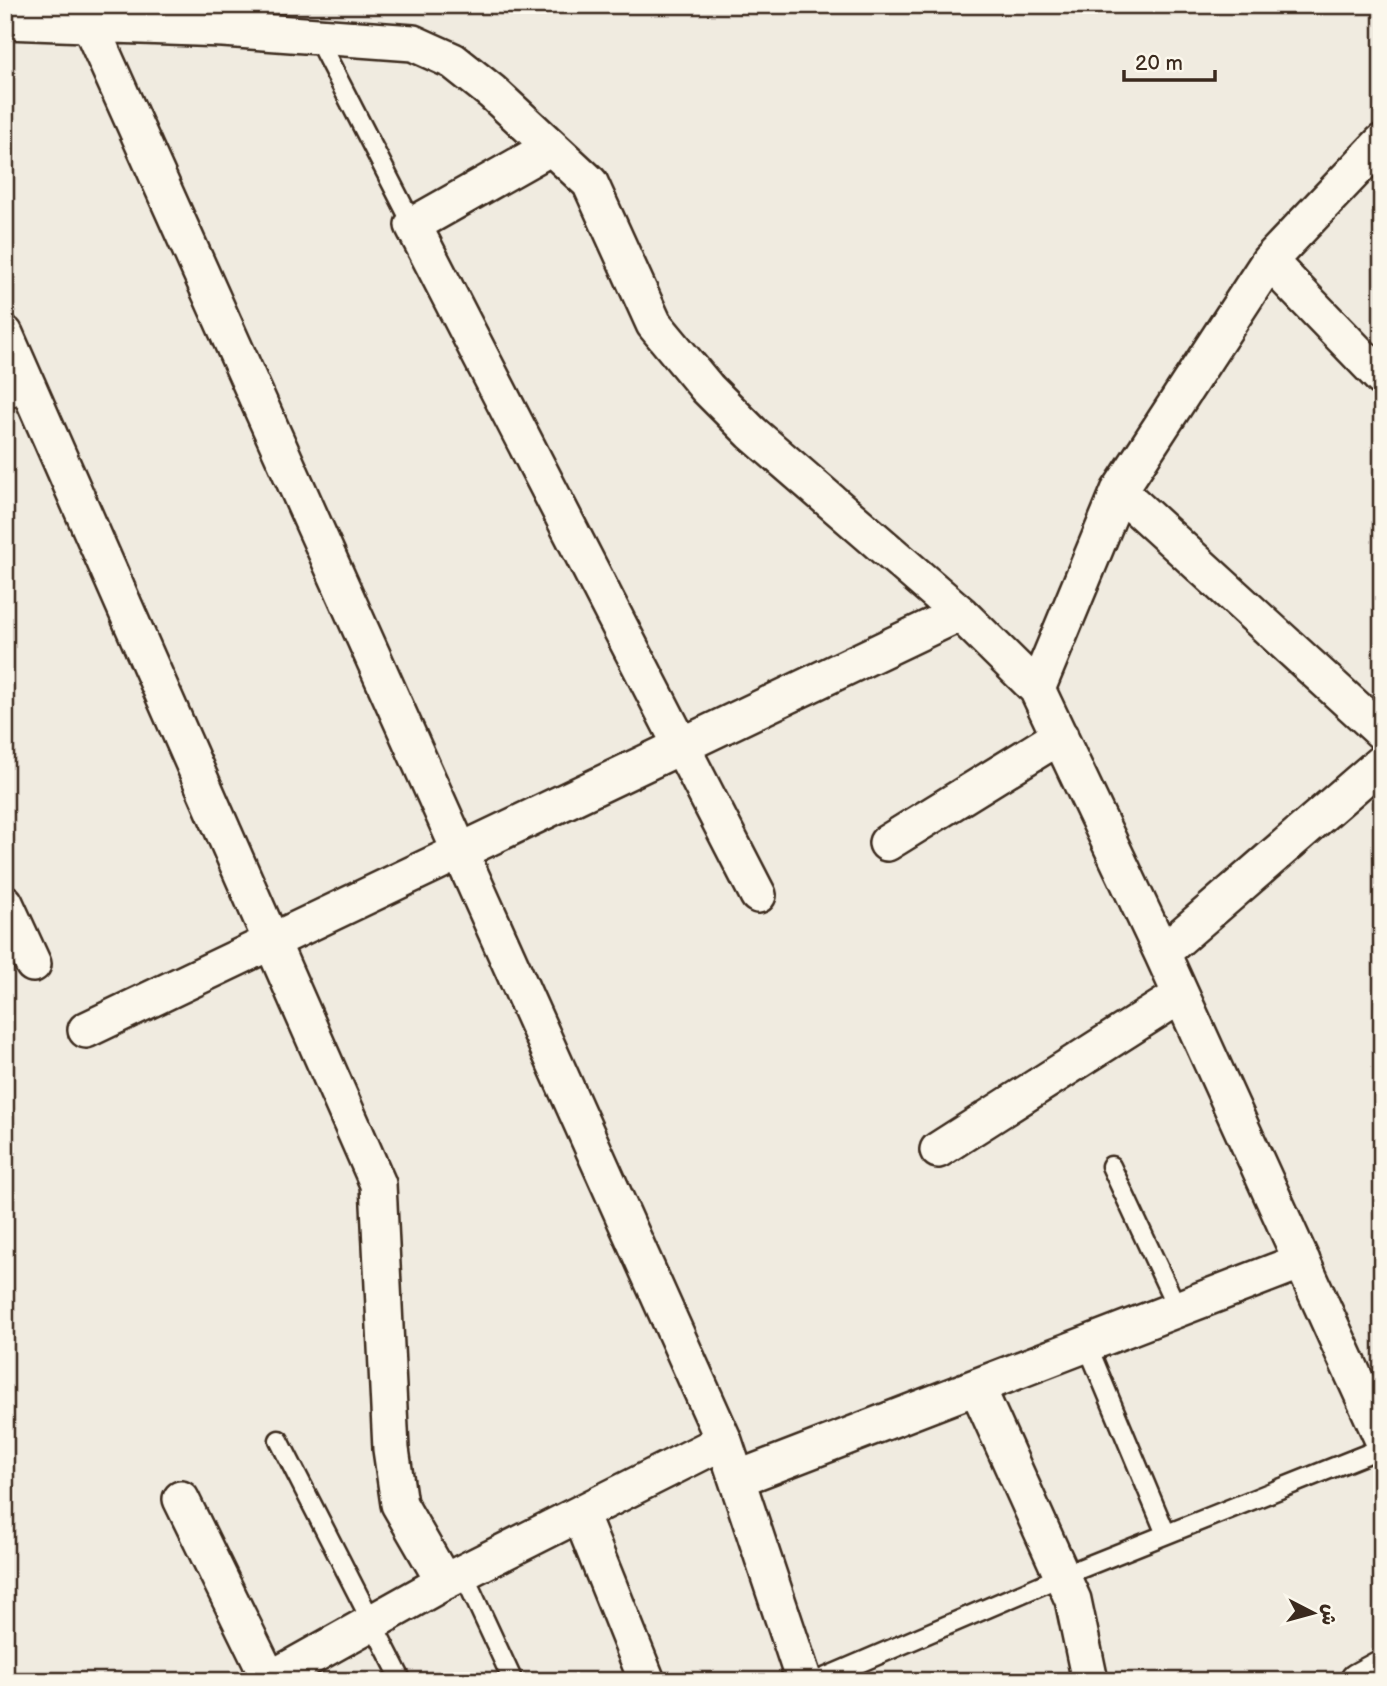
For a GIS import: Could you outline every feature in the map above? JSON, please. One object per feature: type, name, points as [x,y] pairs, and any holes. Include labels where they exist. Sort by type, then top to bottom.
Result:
[{"type":"street","points":[[5,21],[223,29],[413,43],[453,61],[590,183],[654,324],[706,388],[752,433],[960,614],[1037,689],[1162,953],[1382,1438]]},
{"type":"street","points":[[90,25],[724,1441],[804,1681]]},
{"type":"street","points":[[1037,689],[1119,491],[1269,261],[1382,142]]},
{"type":"street","points":[[551,146],[413,225],[758,895]]},
{"type":"street","points":[[1269,261],[1382,378]]},
{"type":"street","points":[[5,334],[17,394],[271,941],[378,1184],[391,1449],[400,1504],[453,1577]]},
{"type":"street","points":[[1119,491],[1382,732]]},
{"type":"street","points":[[86,1030],[960,614]]},
{"type":"street","points":[[887,843],[1060,736]]},
{"type":"street","points":[[1162,953],[1382,762]]},
{"type":"street","points":[[5,903],[33,964]]},
{"type":"street","points":[[938,1150],[1181,995]]},
{"type":"street","points":[[737,1479],[1302,1261]]},
{"type":"street","points":[[977,1387],[1073,1600],[1090,1681]]},
{"type":"street","points":[[181,1499],[269,1680],[453,1577],[724,1441]]},
{"type":"street","points":[[580,1514],[647,1681]]},
{"type":"street","points":[[1358,1681],[1382,1668]]},
{"type":"lane","points":[[316,36],[413,225]]},
{"type":"lane","points":[[1111,1166],[1178,1310]]},
{"type":"lane","points":[[1087,1345],[1166,1535]]},
{"type":"lane","points":[[279,1440],[374,1621],[402,1681]]},
{"type":"lane","points":[[817,1681],[1062,1576],[1382,1448]]},
{"type":"lane","points":[[453,1577],[513,1681]]}]
